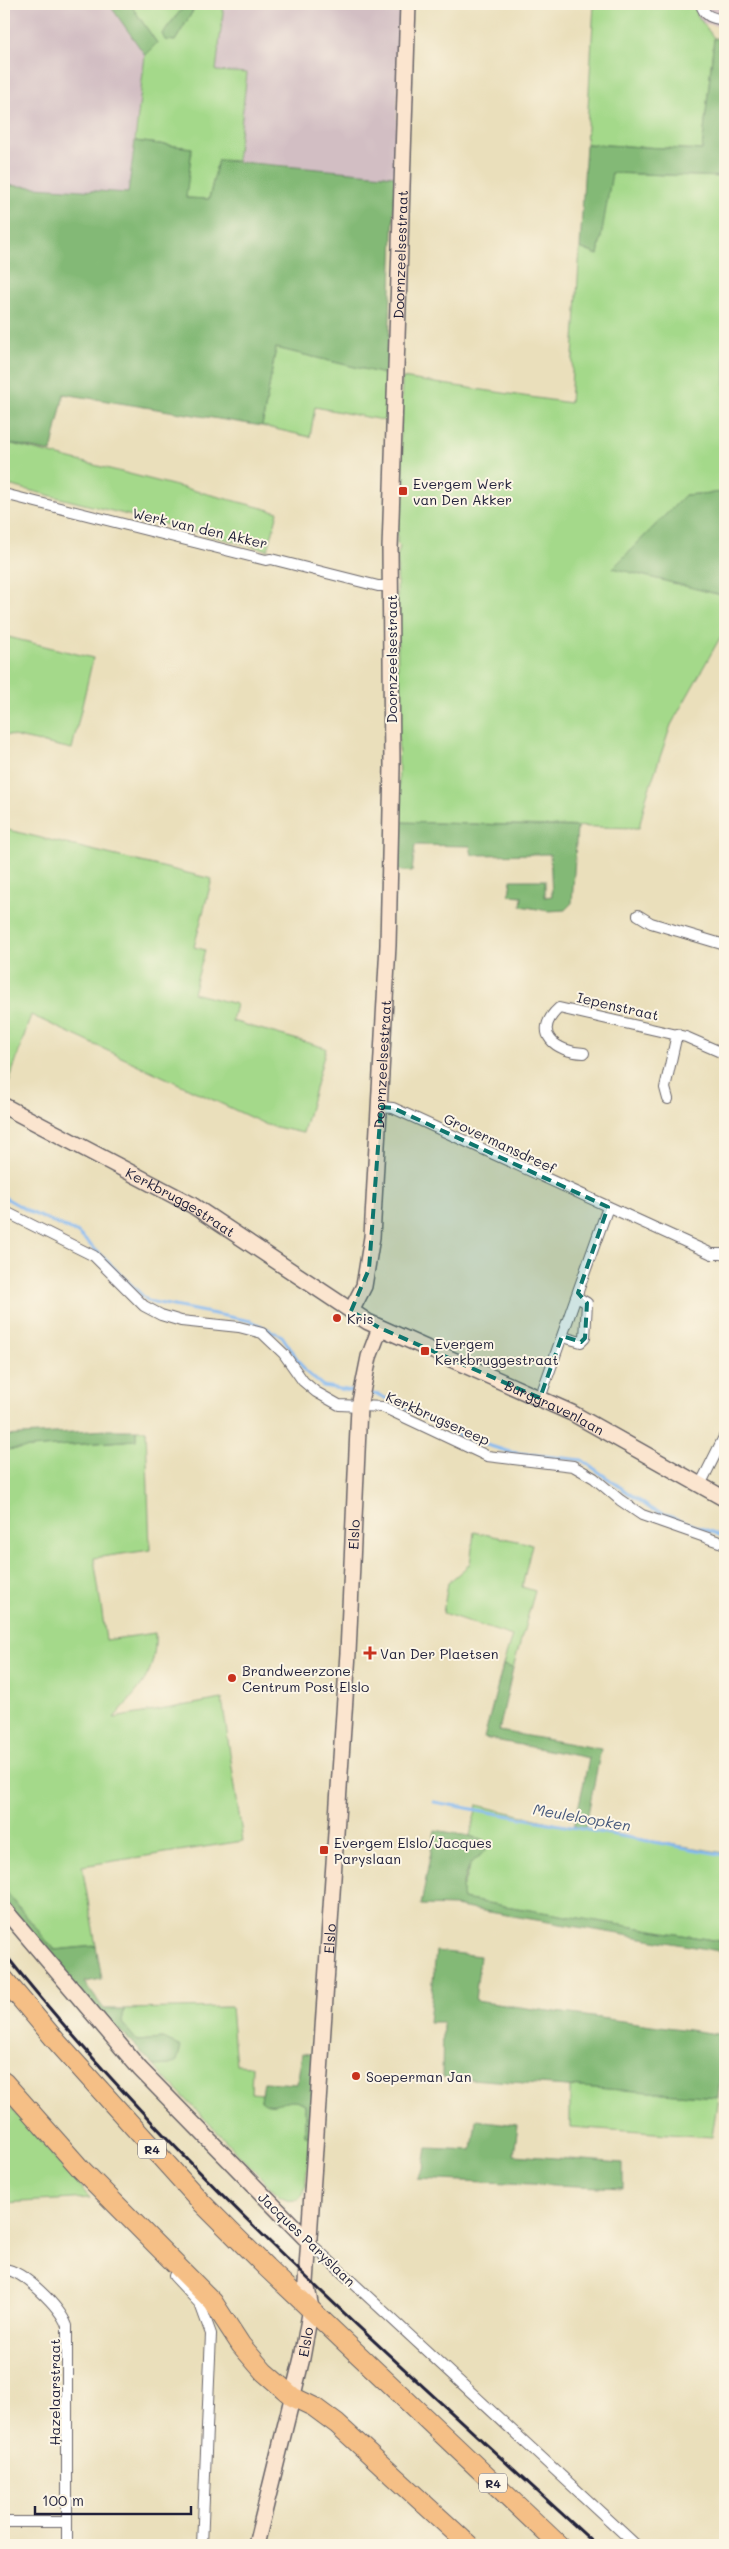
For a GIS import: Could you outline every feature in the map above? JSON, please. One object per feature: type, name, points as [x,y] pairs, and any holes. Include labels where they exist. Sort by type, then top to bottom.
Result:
[{"type":"highway","name":"R4","points":[[4,1979],[69,2056],[202,2203],[266,2267],[559,2545]]},
{"type":"highway","points":[[4,2082],[80,2168],[213,2302],[241,2345],[264,2372],[293,2397],[314,2407],[338,2424],[469,2545]]},
{"type":"main road","name":"Doornzeelsestraat","points":[[351,1311],[364,1286],[368,1269],[381,1107],[391,827],[390,586],[408,4]]},
{"type":"main road","name":"Kerkbruggestraat","points":[[4,1106],[192,1205],[351,1311]]},
{"type":"main road","name":"Burggravenlaan","points":[[351,1311],[380,1328],[572,1413],[725,1499]]},
{"type":"main road","name":"Elslo","points":[[256,2545],[293,2397],[311,2308],[306,2283],[348,1653],[360,1404],[372,1345],[380,1328]]},
{"type":"main road","name":"Jacques Paryslaan","points":[[4,1909],[140,2069],[309,2242]]},
{"type":"street","points":[[701,4],[703,11],[710,17],[725,20]]},
{"type":"street","name":"Werk van den Akker","points":[[4,494],[257,558],[390,586]]},
{"type":"street","points":[[638,915],[651,923],[725,945]]},
{"type":"street","name":"Iepenstraat","points":[[584,1053],[571,1053],[557,1047],[549,1039],[547,1033],[548,1023],[559,1008],[677,1034]]},
{"type":"street","points":[[668,1099],[665,1088],[677,1034],[725,1054]]},
{"type":"street","name":"Grovermansdreef","points":[[381,1107],[393,1108],[712,1254],[725,1254]]},
{"type":"street","points":[[540,1398],[608,1207]]},
{"type":"street","name":"Kerkbrugsereep","points":[[4,1211],[94,1256],[144,1306],[162,1315],[181,1321],[239,1327],[262,1333],[284,1354],[303,1381],[316,1392],[339,1405],[360,1404],[388,1408],[487,1456],[514,1461],[572,1466],[594,1478],[620,1500],[642,1515],[725,1544]]},
{"type":"street","points":[[563,1337],[582,1342],[585,1338],[587,1303],[577,1297]]},
{"type":"street","points":[[700,1485],[725,1435]]},
{"type":"street","name":"Jacques Paryslaan","points":[[309,2242],[636,2545]]},
{"type":"street","name":"Hazelaarstraat","points":[[4,2269],[21,2277],[42,2293],[64,2316],[67,2326],[67,2545]]},
{"type":"street","points":[[174,2276],[200,2304],[211,2334],[202,2545]]},
{"type":"street","points":[[4,2522],[67,2522]]},
{"type":"highlighted area","points":[[381,1107],[393,1108],[608,1207],[578,1293],[587,1303],[585,1338],[581,1342],[562,1336],[540,1398],[380,1328],[351,1311],[369,1269]]},
{"type":"shaded area","points":[[4,4],[109,4],[145,55],[128,193],[4,185]]},
{"type":"shaded area","points":[[224,4],[267,4],[401,13],[395,176],[237,161],[247,73],[216,72]]},
{"type":"shaded area","points":[[694,4],[725,4],[725,28],[704,23],[696,15]]},
{"type":"green space","points":[[109,4],[130,4],[157,43],[145,55]]},
{"type":"green space","points":[[130,4],[186,4],[162,34],[175,41],[197,4],[224,4],[216,71],[247,73],[237,161],[218,160],[209,199],[185,198],[192,148],[135,141],[145,55],[157,43]]},
{"type":"green space","points":[[186,4],[197,4],[175,41],[165,40],[162,34]]},
{"type":"green space","points":[[594,4],[694,4],[697,15],[714,38],[702,150],[586,144]]},
{"type":"green space","points":[[714,38],[725,39],[725,177],[612,173],[598,255],[580,248],[586,144],[702,150]]},
{"type":"green space","points":[[135,141],[192,148],[186,198],[209,199],[218,160],[395,176],[388,375],[276,348],[262,426],[64,394],[51,452],[4,442],[4,185],[128,193]]},
{"type":"green space","points":[[725,169],[725,492],[685,495],[614,568],[725,596],[725,637],[721,636],[671,725],[646,798],[639,828],[399,822],[397,557],[400,546],[397,543],[402,378],[570,403],[580,248],[598,255],[611,173],[724,177]]},
{"type":"green space","points":[[276,348],[388,375],[387,421],[315,407],[310,437],[262,426]]},
{"type":"green space","points":[[4,442],[278,512],[268,550],[4,484]]},
{"type":"green space","points":[[725,492],[725,596],[613,568],[685,495]]},
{"type":"green space","points":[[4,636],[93,658],[72,749],[4,734]]},
{"type":"green space","points":[[399,822],[577,827],[572,903],[565,910],[548,911],[521,906],[522,896],[509,895],[511,880],[545,880],[545,897],[552,896],[550,854],[472,855],[470,846],[415,845],[412,872],[398,870]]},
{"type":"green space","points":[[4,829],[212,879],[194,947],[205,950],[193,993],[236,1004],[232,1021],[326,1048],[303,1133],[267,1125],[31,1015],[4,1097]]},
{"type":"green space","points":[[136,1430],[146,1430],[150,1550],[94,1558],[106,1640],[155,1633],[155,1647],[153,1660],[145,1680],[114,1718],[222,1699],[243,1841],[82,1866],[96,1946],[54,1950],[4,1889],[4,1450],[136,1440]]},
{"type":"green space","points":[[136,1430],[136,1440],[4,1450],[4,1436]]},
{"type":"green space","points":[[474,1532],[532,1544],[522,1587],[535,1591],[513,1668],[503,1665],[512,1636],[443,1613],[448,1583],[470,1564]]},
{"type":"green space","points":[[503,1665],[513,1668],[499,1731],[601,1749],[585,1829],[574,1828],[589,1758],[484,1738]]},
{"type":"green space","points":[[477,1805],[574,1828],[725,1853],[725,1942],[462,1899],[461,1892],[472,1862],[479,1857],[486,1842],[470,1836]]},
{"type":"green space","points":[[435,1830],[470,1836],[486,1842],[485,1851],[469,1866],[465,1875],[462,1890],[463,1899],[725,1942],[725,1952],[454,1906],[421,1905]]},
{"type":"green space","points":[[4,1889],[54,1950],[96,1946],[102,1979],[84,1982],[104,2009],[124,2009],[122,2023],[137,2041],[163,2039],[181,2047],[177,2061],[170,2065],[154,2066],[119,2029],[113,2034],[4,1902]]},
{"type":"green space","points":[[436,1951],[480,1956],[475,2001],[725,2035],[718,2097],[442,2077],[443,2022],[429,2022]]},
{"type":"green space","points":[[231,2007],[236,2065],[252,2066],[251,2093],[262,2094],[261,2100],[294,2099],[305,2104],[305,2135],[311,2137],[305,2187],[301,2197],[295,2200],[280,2197],[154,2066],[160,2065],[163,2039],[137,2041],[122,2023],[124,2009]]},
{"type":"green space","points":[[302,2053],[317,2055],[311,2137],[305,2136],[305,2104],[292,2100],[271,2104],[261,2100],[264,2082],[297,2084]]},
{"type":"green space","points":[[570,2086],[718,2097],[712,2137],[570,2127]]},
{"type":"green space","points":[[4,2099],[6,2102],[90,2198],[4,2203]]},
{"type":"green space","points":[[476,2120],[518,2125],[514,2155],[623,2163],[623,2188],[417,2179],[424,2167],[427,2148],[472,2150]]},
{"type":"waterway","points":[[4,1197],[32,1213],[78,1233],[148,1301],[251,1321],[282,1336],[306,1372],[323,1386],[357,1392]]},
{"type":"waterway","points":[[366,1393],[379,1395],[464,1438],[510,1452],[582,1460],[651,1509],[725,1537]]},
{"type":"waterway","name":"Meuleloopken","points":[[434,1802],[725,1855]]},
{"type":"railway","points":[[4,1953],[71,2034],[214,2187],[365,2332],[596,2545]]},
{"type":"place","name":"Evergem Werk van Den Akker","points":[[403,491]]},
{"type":"place","name":"Kris","points":[[337,1318]]},
{"type":"place","name":"Evergem Kerkbruggestraat","points":[[425,1351]]},
{"type":"place","name":"Van Der Plaetsen","points":[[370,1653]]},
{"type":"place","name":"Brandweerzone Centrum Post Elslo","points":[[232,1678]]},
{"type":"place","name":"Evergem Elslo/Jacques Paryslaan","points":[[324,1850]]},
{"type":"place","name":"Soeperman Jan","points":[[356,2076]]}]
